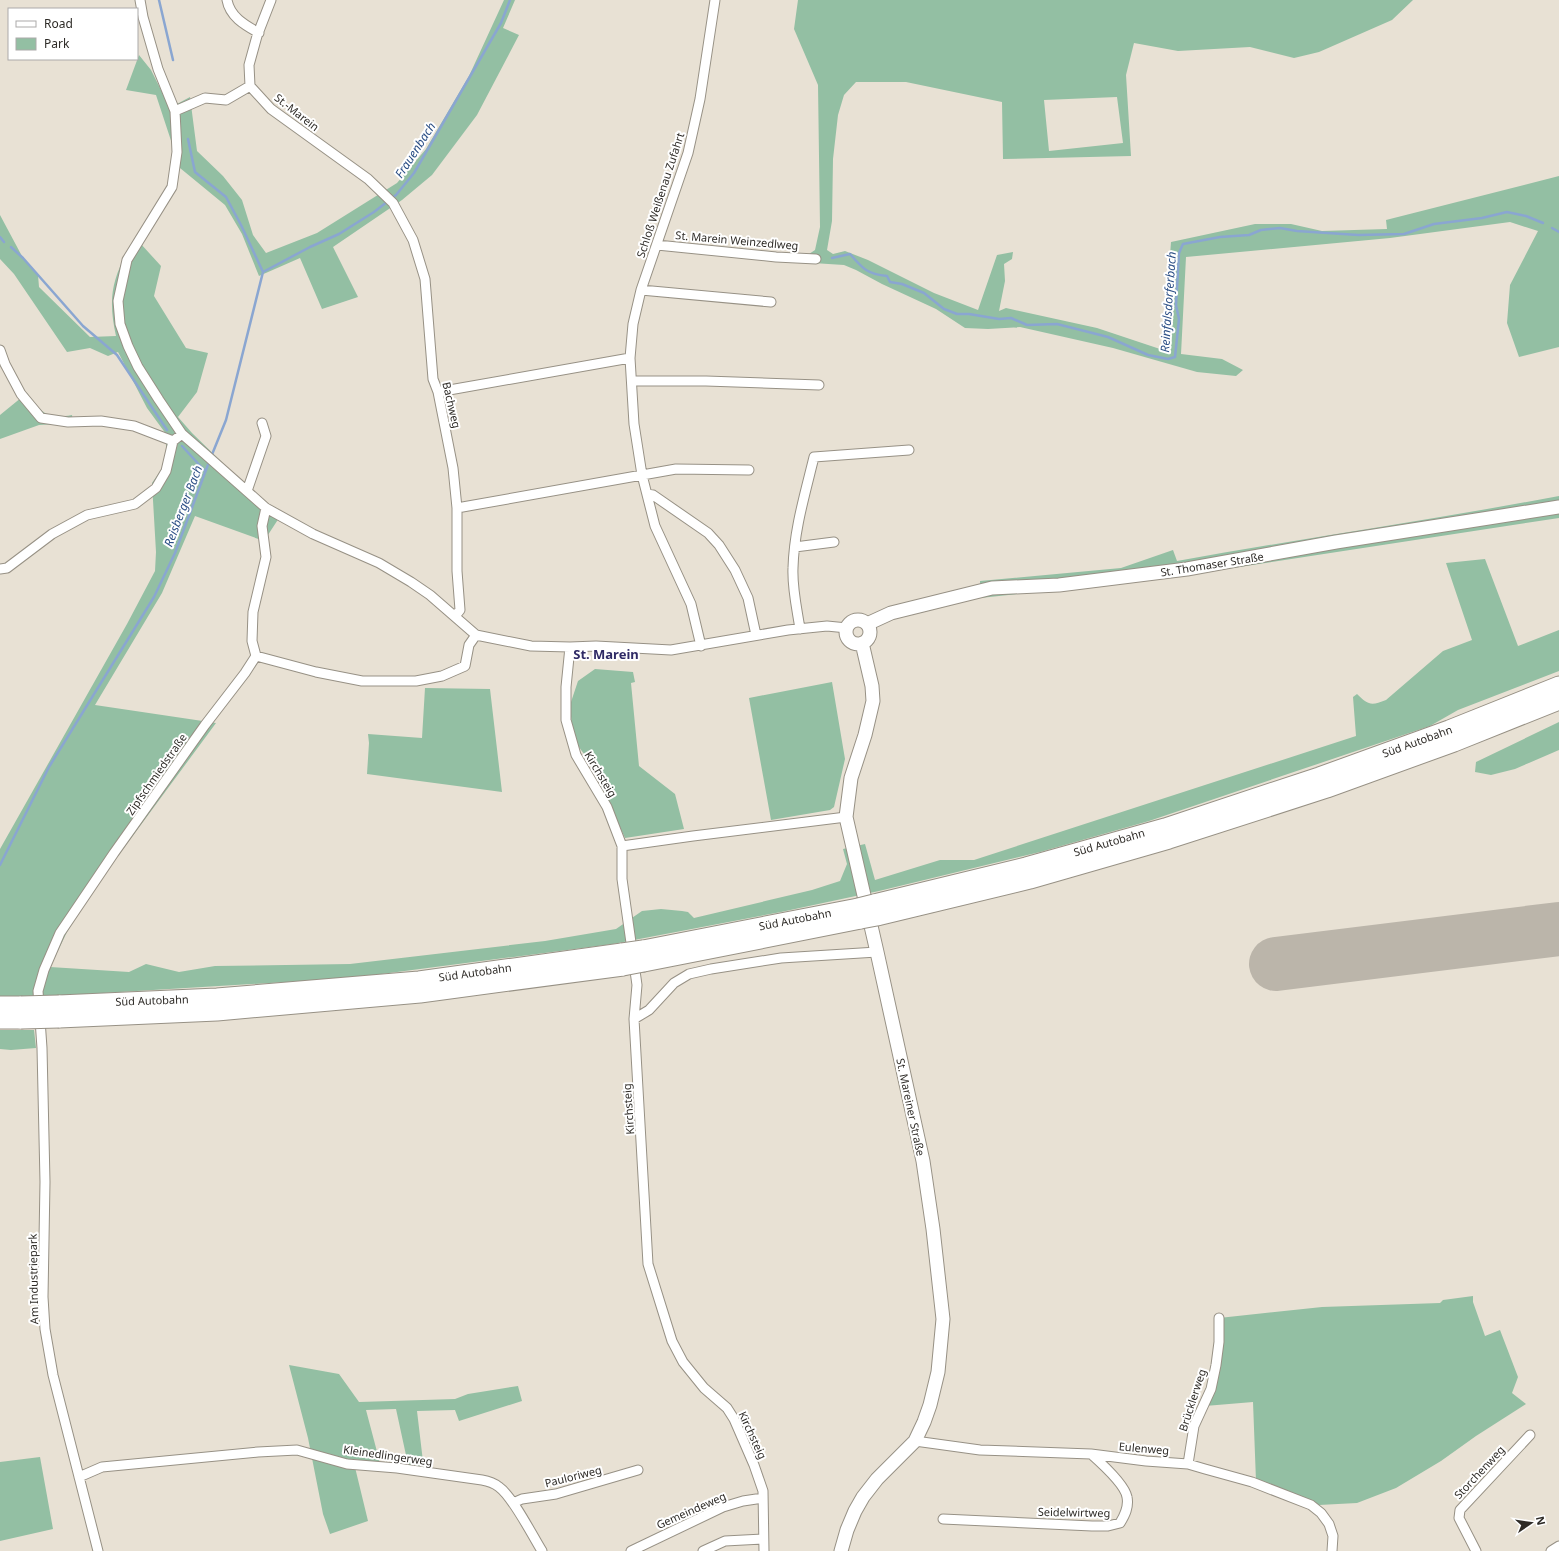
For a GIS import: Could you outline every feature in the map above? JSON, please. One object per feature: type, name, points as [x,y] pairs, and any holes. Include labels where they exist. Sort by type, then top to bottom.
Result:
[{"type":"highway","name":"Süd Autobahn","points":[[868,912],[1165,827],[1319,776],[1449,730],[1559,685]]},
{"type":"highway","name":"Süd Autobahn","points":[[0,1020],[21,1012],[59,1011],[419,980],[622,959],[644,956],[1030,880],[1177,838],[1327,789],[1454,743],[1559,701]]},
{"type":"highway","name":"Süd Autobahn","points":[[0,1005],[21,1012]]},
{"type":"main road","name":"St. Thomaser Straße","points":[[867,624],[891,613],[992,588],[1059,585],[1187,569],[1336,542],[1559,507]]},
{"type":"main road","points":[[857,620],[867,624],[870,633],[869,637],[862,643],[857,644],[849,640],[847,637],[847,628],[850,624],[857,620]]},
{"type":"main road","name":"St. Mareiner Straße","points":[[842,1551],[847,1530],[863,1497],[877,1479],[915,1441],[930,1405],[938,1372],[943,1319],[933,1228],[923,1161],[878,952],[846,817],[851,778],[865,735],[873,701],[872,686],[862,643]]},
{"type":"street","points":[[140,0],[143,17],[158,69],[175,111],[177,152],[172,186],[127,260],[122,275],[118,302],[120,324],[138,367],[182,434],[266,508],[314,534],[385,566],[411,582],[455,616],[476,635],[531,646],[596,646],[671,650],[800,629],[827,626],[847,628]]},
{"type":"street","points":[[227,0],[228,8],[234,16],[258,33]]},
{"type":"street","points":[[175,111],[204,98],[226,100],[250,86],[249,65],[258,33],[271,0]]},
{"type":"street","name":"Schloß Weißenau Zufahrt","points":[[701,646],[691,604],[655,526],[646,494],[634,424],[630,358],[633,324],[641,290],[688,153],[700,99],[715,0]]},
{"type":"street","name":"St.-Marein","points":[[250,86],[271,109],[368,179],[393,203]]},
{"type":"street","name":"Bachweg","points":[[393,203],[413,240],[425,279],[433,378],[438,392],[453,468],[458,508],[457,571],[460,610],[455,616]]},
{"type":"street","name":"St. Marein Weinzedlweg","points":[[657,245],[776,257],[816,259]]},
{"type":"street","points":[[641,290],[772,302]]},
{"type":"street","points":[[0,350],[5,364],[21,394],[41,418],[68,422],[101,421],[134,426],[173,441]]},
{"type":"street","points":[[438,392],[630,358]]},
{"type":"street","points":[[632,381],[706,381],[818,385]]},
{"type":"street","points":[[247,490],[266,436],[262,423]]},
{"type":"street","points":[[0,570],[7,568],[52,534],[87,515],[135,504],[156,488],[166,471],[173,441],[182,434]]},
{"type":"street","points":[[800,629],[793,580],[793,569],[797,527],[814,457],[909,450]]},
{"type":"street","points":[[458,508],[676,469],[749,470]]},
{"type":"street","points":[[646,494],[653,495],[708,533],[719,545],[735,570],[748,598],[756,635]]},
{"type":"street","points":[[266,508],[262,526],[266,557],[253,612],[252,641],[256,656],[316,672],[362,681],[416,681],[442,676],[465,666],[469,645],[476,635]]},
{"type":"street","points":[[795,547],[834,542]]},
{"type":"street","name":"Kirchsteig","points":[[570,647],[566,687],[566,720],[576,755],[607,807],[622,846],[622,879],[637,985],[634,1019],[648,1264],[672,1341],[683,1362],[704,1388],[727,1408],[734,1419],[754,1465],[763,1491],[764,1551]]},
{"type":"street","name":"Zipfschmiedstraße","points":[[42,1048],[38,991],[44,970],[60,933],[119,846],[256,656]]},
{"type":"street","points":[[622,846],[846,817]]},
{"type":"street","points":[[634,1019],[649,1010],[674,983],[689,974],[781,958],[878,952]]},
{"type":"street","name":"Am Industriepark","points":[[42,1048],[45,1182],[43,1297],[45,1329],[53,1376],[98,1551]]},
{"type":"street","name":"Brücklerweg","points":[[1188,1464],[1194,1426],[1211,1389],[1219,1342],[1219,1318]]},
{"type":"street","name":"Storchenweg","points":[[1476,1551],[1459,1518],[1460,1510],[1530,1435]]},
{"type":"street","name":"Eulenweg","points":[[915,1441],[980,1450],[1091,1454],[1188,1464],[1252,1482],[1311,1505],[1329,1524],[1333,1536],[1332,1551]]},
{"type":"street","name":"Kleinedlingerweg","points":[[79,1477],[102,1467],[297,1450],[347,1464],[397,1468],[482,1480],[499,1486],[513,1504],[542,1551]]},
{"type":"street","name":"Seidelwirtweg","points":[[943,1519],[1092,1526],[1108,1526],[1120,1523],[1126,1514],[1127,1496],[1117,1480],[1091,1454]]},
{"type":"street","name":"Pauloriweg","points":[[513,1504],[522,1499],[556,1494],[638,1470]]},
{"type":"street","name":"Gemeindeweg","points":[[631,1551],[723,1507],[743,1501],[763,1498]]},
{"type":"street","points":[[703,1551],[725,1541],[763,1539]]},
{"type":"street","points":[[1551,1551],[1559,1546]]},
{"type":"green space","points":[[504,0],[515,0],[503,28],[519,35],[477,115],[432,175],[402,200],[333,247],[358,297],[322,309],[300,258],[259,276],[242,234],[225,205],[180,168],[156,95],[126,90],[139,55],[151,70],[161,90],[177,104],[190,97],[197,151],[223,176],[242,200],[253,235],[266,253],[317,233],[397,183],[426,149],[469,76]]},
{"type":"green space","points":[[798,0],[1413,0],[1392,20],[1319,52],[1294,58],[1250,47],[1178,51],[1134,43],[1126,75],[1131,156],[1003,159],[1002,102],[906,82],[856,82],[844,95],[838,115],[833,159],[832,221],[827,250],[833,254],[845,251],[868,260],[934,293],[978,310],[997,255],[1013,252],[1012,259],[1004,264],[1005,281],[999,311],[1006,308],[1097,328],[1163,350],[1171,242],[1255,224],[1291,224],[1322,231],[1387,229],[1386,220],[1559,176],[1559,347],[1519,357],[1507,323],[1510,285],[1538,231],[1510,222],[1390,238],[1186,257],[1181,354],[1222,359],[1243,370],[1236,376],[1197,372],[1113,348],[1020,327],[988,329],[965,328],[936,309],[844,265],[797,262],[815,250],[820,227],[818,85],[794,29]],"holes":[[[1117,97],[1123,143],[1049,151],[1044,100]]]},
{"type":"green space","points":[[0,215],[23,258],[38,275],[39,287],[90,337],[116,336],[112,309],[114,286],[121,264],[134,240],[140,243],[161,266],[154,296],[186,348],[208,353],[197,392],[178,417],[192,433],[279,518],[264,541],[195,516],[162,593],[95,705],[216,723],[95,887],[67,932],[50,967],[129,972],[146,964],[179,972],[215,966],[350,964],[545,941],[616,929],[642,911],[661,909],[682,911],[688,912],[694,918],[812,890],[840,881],[847,864],[843,849],[865,844],[875,880],[940,860],[974,860],[1356,736],[1353,697],[1357,694],[1367,702],[1373,704],[1386,700],[1443,651],[1472,640],[1446,563],[1485,559],[1518,646],[1559,630],[1559,671],[1458,710],[1430,726],[1149,821],[1040,852],[879,891],[781,912],[613,944],[351,978],[54,996],[0,997],[0,849],[127,624],[155,571],[156,552],[152,483],[166,463],[166,434],[147,408],[118,352],[108,356],[90,348],[67,352],[14,274],[0,259]]},
{"type":"green space","points":[[27,393],[45,413],[56,416],[72,415],[73,423],[39,425],[0,439],[0,415]]},
{"type":"green space","points":[[1559,496],[1559,518],[1174,577],[980,598],[980,581],[1121,568],[1173,550],[1177,561]]},
{"type":"green space","points":[[595,669],[633,672],[635,682],[631,683],[639,766],[675,794],[684,829],[625,838],[598,779],[601,777],[573,739],[570,705],[578,681]]},
{"type":"green space","points":[[832,682],[845,759],[834,807],[830,810],[771,820],[749,698]]},
{"type":"green space","points":[[425,688],[490,689],[502,792],[367,774],[369,743],[368,734],[422,738]]},
{"type":"green space","points":[[1559,722],[1559,750],[1515,769],[1491,775],[1475,772],[1476,762]]},
{"type":"green space","points":[[0,1030],[34,1030],[36,1048],[11,1050],[0,1049]]},
{"type":"green space","points":[[1473,1296],[1473,1302],[1485,1336],[1500,1330],[1518,1377],[1512,1393],[1526,1404],[1476,1436],[1441,1461],[1396,1488],[1357,1503],[1319,1505],[1256,1481],[1253,1402],[1205,1406],[1219,1318],[1322,1307],[1440,1303],[1443,1300]]},
{"type":"green space","points":[[289,1365],[339,1374],[359,1402],[455,1399],[468,1394],[518,1386],[522,1401],[459,1421],[455,1410],[417,1411],[424,1470],[409,1469],[396,1409],[366,1410],[380,1463],[353,1459],[368,1521],[330,1534],[323,1514],[308,1438]]},
{"type":"green space","points":[[40,1457],[53,1529],[0,1541],[0,1462]]},
{"type":"waterway","name":"Reisberger Bach","points":[[159,0],[173,60]]},
{"type":"waterway","name":"Frauenbach","points":[[263,272],[310,247],[339,234],[374,212],[396,195],[414,173],[501,23],[510,0]]},
{"type":"waterway","name":"Reisberger Bach","points":[[188,139],[195,172],[226,197],[263,272],[226,420],[211,457]]},
{"type":"waterway","name":"Reinfalsdorferbach","points":[[832,258],[850,254],[866,270],[875,274],[887,276],[890,282],[902,284],[924,293],[944,309],[957,314],[969,314],[999,319],[1011,318],[1027,325],[1057,324],[1108,337],[1148,355],[1168,359],[1175,357],[1179,319],[1176,305],[1179,253],[1183,244],[1220,237],[1249,235],[1261,230],[1280,228],[1297,231],[1358,235],[1404,234],[1434,224],[1482,218],[1507,212],[1526,216],[1543,223]]},
{"type":"waterway","name":"Reinfalsdorferbach","points":[[1552,228],[1559,232]]},
{"type":"waterway","points":[[0,237],[4,242]]},
{"type":"waterway","points":[[11,247],[23,258],[83,326],[117,355],[167,430]]},
{"type":"waterway","points":[[182,446],[205,471]]},
{"type":"waterway","name":"Reisberger Bach","points":[[0,865],[49,767],[154,597],[175,553],[209,462]]},
{"type":"runway","points":[[1276,964],[1559,929]]},
{"type":"district","name":"St. Marein","points":[[606,654]]}]
